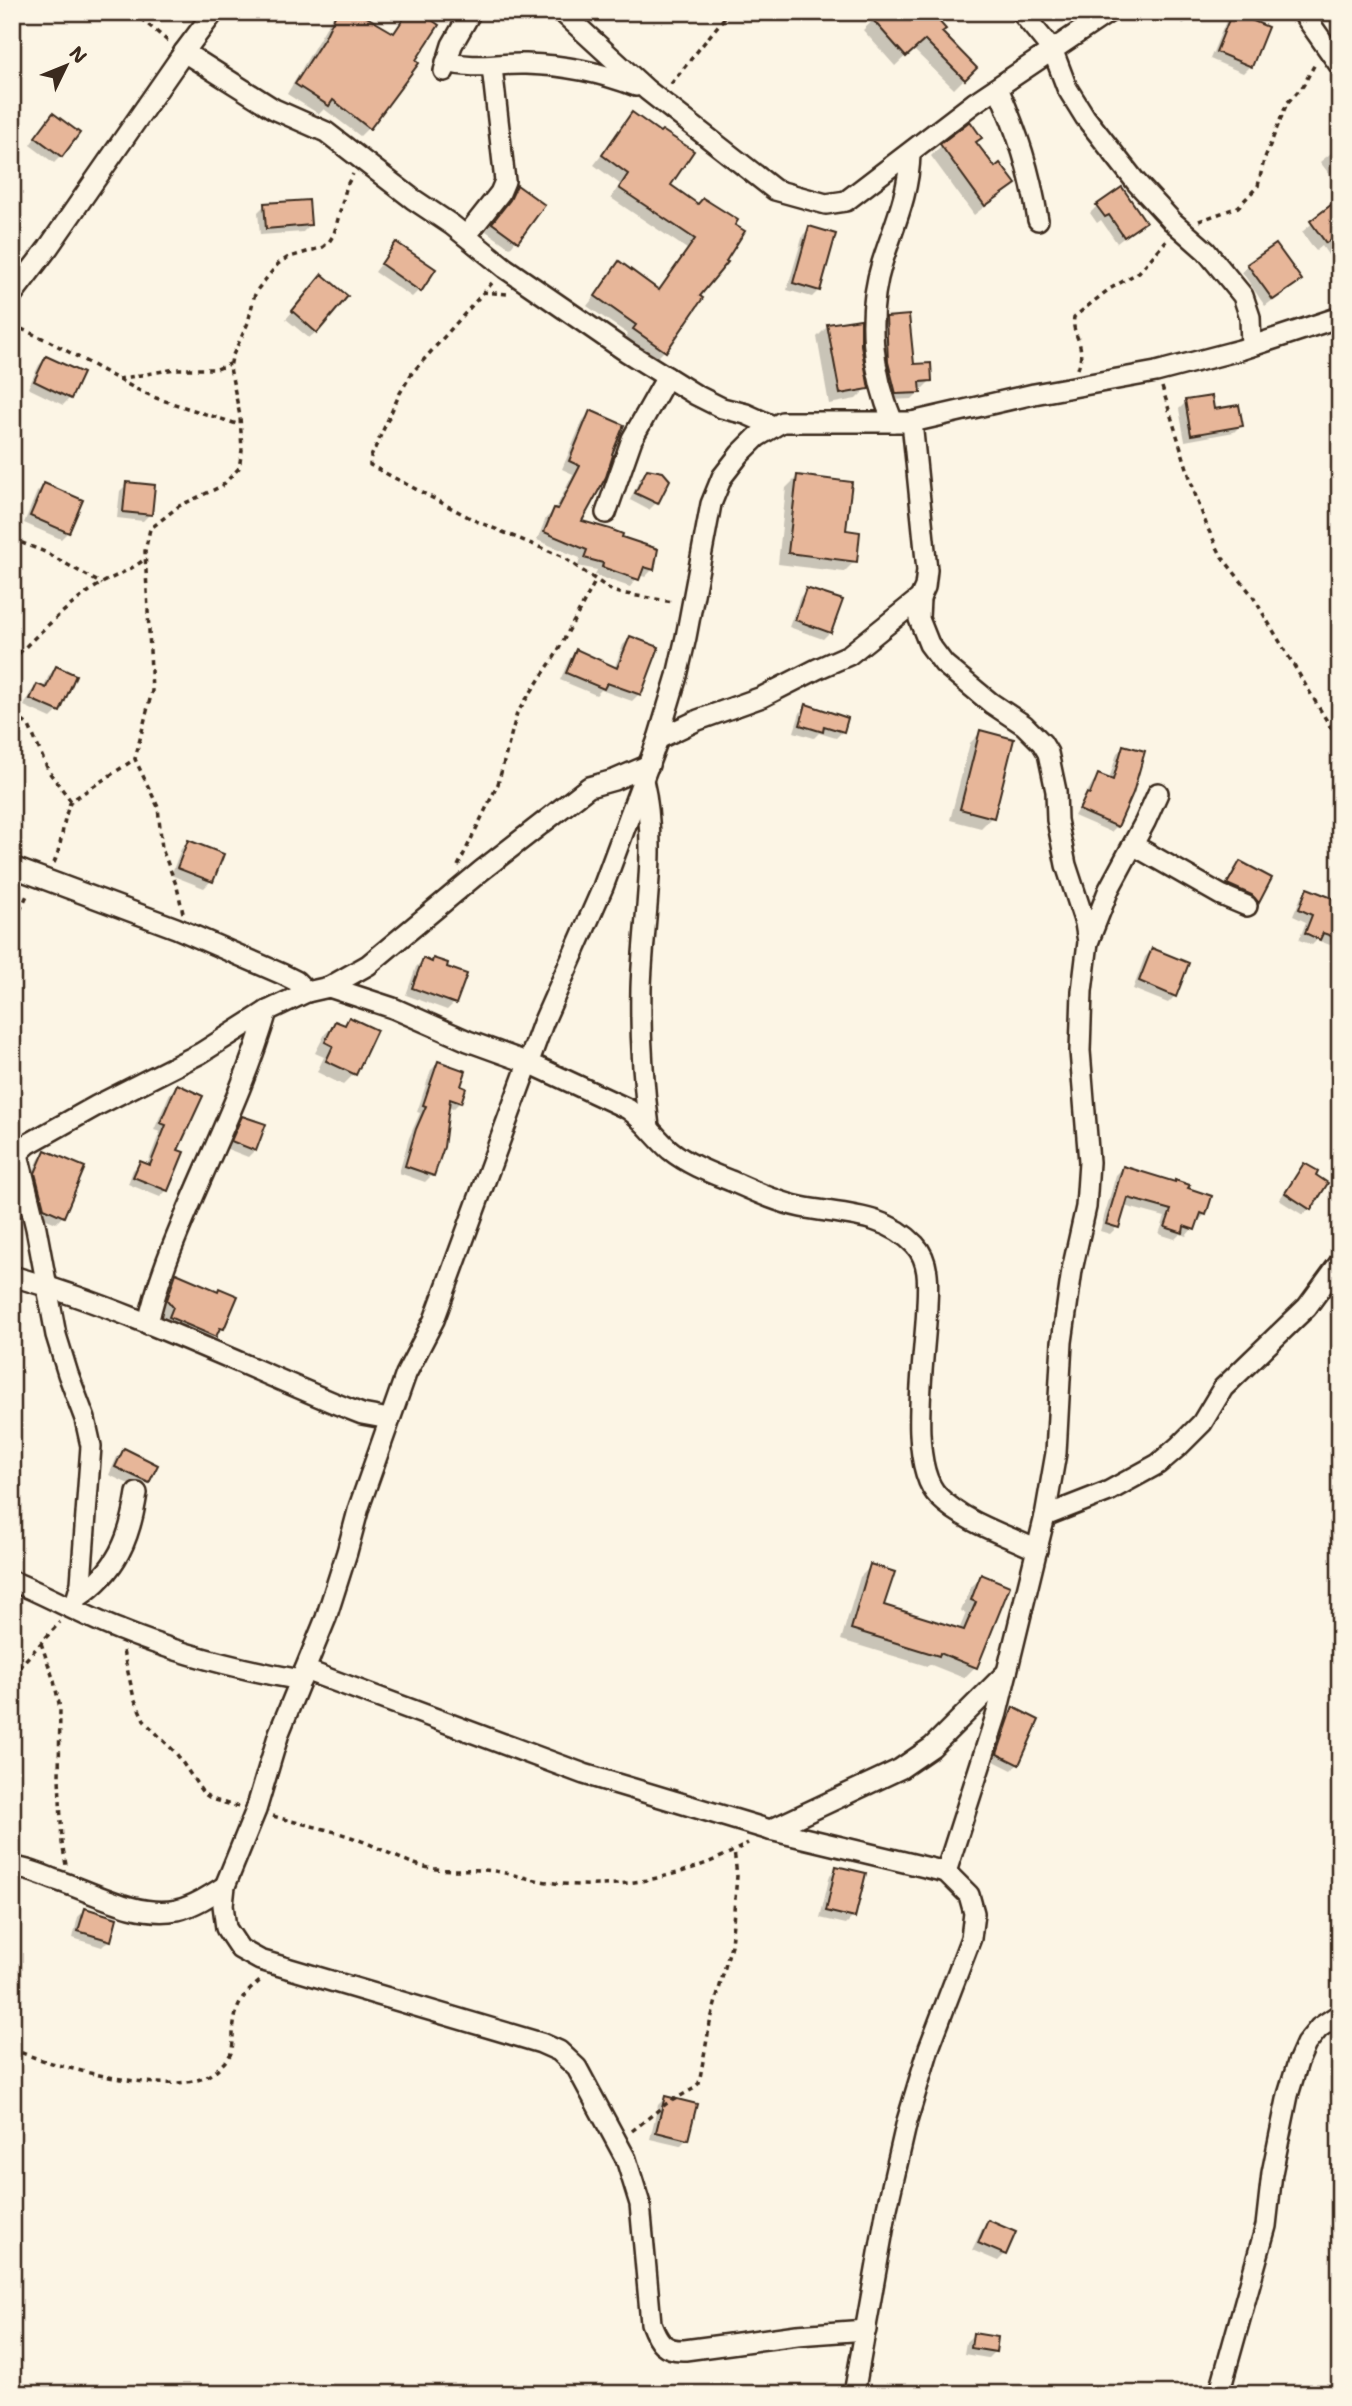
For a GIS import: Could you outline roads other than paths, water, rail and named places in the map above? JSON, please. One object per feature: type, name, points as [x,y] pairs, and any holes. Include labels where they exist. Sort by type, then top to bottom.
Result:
[{"type":"street","points":[[12,295],[214,12]]},
{"type":"street","points":[[471,12],[452,45],[445,67],[523,64],[572,67],[608,75],[652,95]]},
{"type":"street","points":[[562,12],[652,95],[775,190],[826,204],[846,201],[974,103],[1109,12]]},
{"type":"street","points":[[1021,12],[1052,51],[1067,88],[1085,117],[1136,183],[1206,251],[1243,296],[1250,317],[1251,346]]},
{"type":"street","points":[[1302,12],[1340,66]]},
{"type":"street","points":[[184,52],[274,109],[326,132],[505,268],[667,377],[722,408],[746,414],[773,426]]},
{"type":"street","points":[[466,236],[500,193],[505,181],[492,67]]},
{"type":"street","points":[[998,88],[1020,139],[1038,220]]},
{"type":"street","points":[[910,154],[904,202],[881,266],[872,317],[883,399],[902,422],[927,570],[925,587],[920,598],[919,619],[929,645],[944,664],[982,696],[1024,725],[1048,753],[1055,781],[1057,820],[1066,865],[1085,923],[1088,942],[1080,1024],[1089,1162],[1086,1207],[1072,1270],[1062,1342],[1056,1453],[1045,1516],[1007,1672],[979,1773],[946,1872]]},
{"type":"street","points":[[866,2330],[797,2335],[673,2351],[664,2346],[650,2323],[640,2204],[634,2182],[619,2145],[577,2068],[559,2051],[541,2043],[260,1960],[240,1948],[226,1928],[223,1905],[225,1886],[256,1810],[279,1733],[326,1618],[389,1419],[406,1374],[434,1320],[549,1010],[603,887],[658,738],[677,676],[711,504],[722,477],[748,445],[782,422],[902,422],[1156,372],[1251,346],[1340,317]]},
{"type":"street","points":[[606,513],[632,439],[667,377]]},
{"type":"street","points":[[658,738],[762,697],[849,655],[920,598]]},
{"type":"street","points":[[75,1603],[81,1583],[92,1462],[91,1446],[85,1419],[58,1342],[36,1228],[14,1152],[96,1106],[201,1053],[267,1012],[307,992],[329,987],[368,965],[459,888],[589,787],[646,772]]},
{"type":"street","points":[[646,772],[649,831],[641,988],[643,1086],[649,1127]]},
{"type":"street","points":[[1088,942],[1109,889],[1158,793]]},
{"type":"street","points":[[1133,845],[1221,895],[1247,905]]},
{"type":"street","points":[[12,867],[187,933],[282,974],[296,981],[307,992]]},
{"type":"street","points":[[329,987],[393,1008],[468,1041],[529,1063],[628,1109],[643,1119],[671,1151],[729,1180],[799,1207],[852,1215],[892,1226],[916,1246],[925,1262],[928,1287],[919,1433],[923,1468],[937,1496],[966,1518],[1037,1550]]},
{"type":"street","points":[[148,1324],[172,1245],[243,1080],[267,1012]]},
{"type":"street","points":[[1045,1516],[1109,1490],[1158,1464],[1180,1446],[1202,1423],[1223,1388],[1307,1307],[1340,1262]]},
{"type":"street","points":[[12,1276],[47,1286],[148,1324],[339,1405],[389,1419]]},
{"type":"street","points":[[75,1603],[100,1580],[117,1558],[131,1528],[137,1493]]},
{"type":"street","points":[[12,1581],[75,1603],[117,1629],[215,1663],[303,1675],[584,1774],[770,1830],[946,1872],[969,1895],[974,1913],[971,1938],[929,2048],[907,2121],[887,2208],[854,2394]]},
{"type":"street","points":[[770,1830],[900,1769],[932,1747],[1007,1672]]},
{"type":"street","points":[[12,1867],[72,1885],[115,1903],[149,1910],[177,1910],[207,1898],[225,1886]]},
{"type":"street","points":[[1219,2394],[1266,2226],[1272,2174],[1288,2095],[1298,2062],[1306,2044],[1319,2028],[1340,2014]]}]
